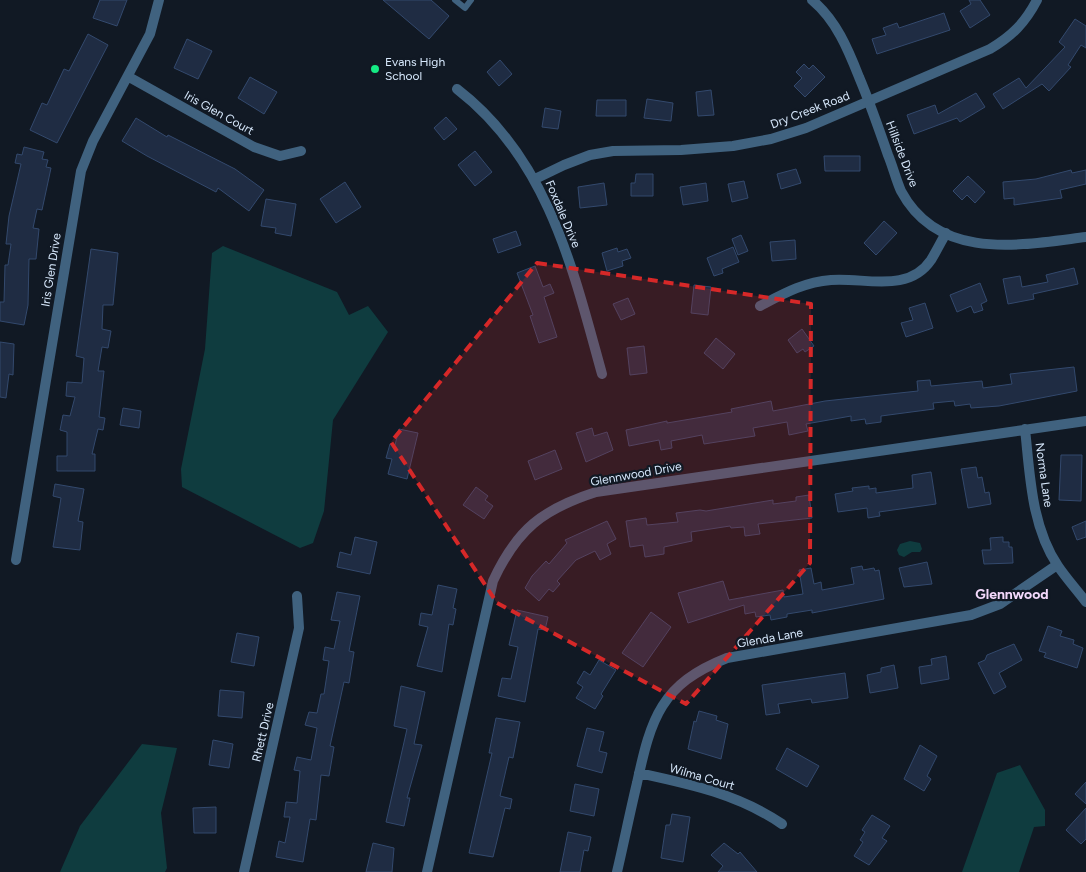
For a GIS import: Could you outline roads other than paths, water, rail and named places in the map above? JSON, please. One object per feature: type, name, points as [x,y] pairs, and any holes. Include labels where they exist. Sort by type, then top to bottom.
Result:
[{"type":"street","name":"Iris Glen Drive","points":[[16,560],[81,171],[93,141],[150,34],[159,0]]},
{"type":"street","name":"Hillside Drive","points":[[812,0],[833,22],[849,53],[869,101],[902,192],[926,222],[946,234],[976,245],[1010,246],[1086,237]]},
{"type":"street","name":"Dry Creek Road","points":[[535,180],[564,165],[590,155],[613,151],[681,150],[733,146],[771,139],[806,128],[990,49],[1010,38],[1026,20],[1037,0]]},
{"type":"street","name":"Iris Glen Court","points":[[129,76],[254,147],[280,156],[301,151]]},
{"type":"street","name":"Foxdale Drive","points":[[456,89],[475,103],[500,128],[535,180],[564,245],[602,374]]},
{"type":"street","points":[[760,306],[791,290],[810,283],[850,278],[885,282],[904,280],[918,273],[930,261],[946,234]]},
{"type":"street","name":"Glennwood Drive","points":[[427,872],[493,581],[502,561],[519,538],[540,518],[564,502],[596,492],[1086,421]]},
{"type":"street","name":"Norma Lane","points":[[1025,429],[1033,500],[1043,536],[1057,564],[1086,602]]},
{"type":"street","name":"Glenda Lane","points":[[617,872],[648,732],[661,706],[680,684],[700,668],[727,658],[971,615],[1000,604],[1057,564]]},
{"type":"street","name":"Rhett Drive","points":[[244,872],[299,628],[297,596]]},
{"type":"street","name":"Wilma Court","points":[[639,774],[717,791],[758,808],[782,824]]},
{"type":"lane","points":[[454,0],[465,8],[471,0]]},
{"type":"place","name":"Evans High School","points":[[375,69]]},
{"type":"district","name":"Glennwood","points":[[1012,594]]}]
